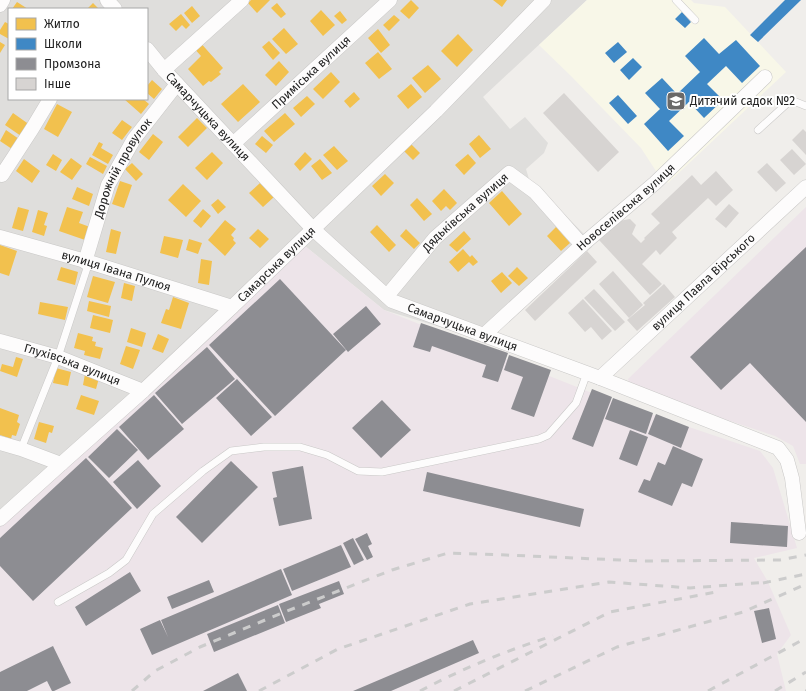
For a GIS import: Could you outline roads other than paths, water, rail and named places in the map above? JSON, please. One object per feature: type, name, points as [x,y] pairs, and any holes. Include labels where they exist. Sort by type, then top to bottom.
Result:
[{"type":"street","points":[[0,5],[3,0]]},
{"type":"street","points":[[107,0],[114,8]]},
{"type":"street","points":[[164,70],[242,0]]},
{"type":"street","name":"Приміська вулиця","points":[[233,144],[390,0]]},
{"type":"street","name":"Самарська вулиця","points":[[0,519],[143,391],[232,307],[436,111],[544,0]]},
{"type":"street","name":"Самарчуцька вулиця","points":[[148,50],[164,70],[313,229],[392,301],[594,376],[778,448],[787,460],[792,478],[799,533]]},
{"type":"street","name":"Новоселівська вулиця","points":[[484,335],[582,245],[655,184],[765,77]]},
{"type":"street","name":"Дорожній провулок","points":[[87,262],[108,185],[134,139],[178,84]]},
{"type":"street","points":[[2,175],[49,100]]},
{"type":"street","name":"Дядьківська вулиця","points":[[387,296],[435,238],[510,172],[535,192],[582,245]]},
{"type":"street","name":"вулиця Павла Вірського","points":[[594,376],[806,187]]},
{"type":"street","name":"вулиця Івана Пулюя","points":[[0,237],[232,307]]},
{"type":"street","name":"Глухівська вулиця","points":[[0,340],[58,357],[143,391]]},
{"type":"street","points":[[0,443],[61,464]]},
{"type":"lane","points":[[676,0],[695,20]]},
{"type":"lane","points":[[758,130],[791,100],[806,106]]},
{"type":"lane","points":[[21,449],[58,357],[87,262]]},
{"type":"lane","points":[[58,602],[109,573],[126,560],[153,514],[203,471],[231,451],[264,447],[300,447],[326,455],[358,471],[382,472],[539,439],[548,435],[576,403],[594,376]]},
{"type":"railway","points":[[132,691],[155,671],[200,647],[392,570],[448,553],[643,561],[780,560],[806,555]]},
{"type":"railway","points":[[763,583],[806,574]]},
{"type":"railway","points":[[259,691],[338,649],[470,604],[609,582],[690,588],[768,582]]},
{"type":"railway","points":[[525,691],[617,647],[743,612],[806,584]]},
{"type":"railway","points":[[454,691],[610,612],[721,591]]},
{"type":"railway","points":[[420,691],[485,660],[553,636]]},
{"type":"railway","points":[[708,691],[806,638]]},
{"type":"railway","points":[[775,691],[806,672]]},
{"type":"place","name":"Дитячий садок №2","points":[[676,101]]}]
